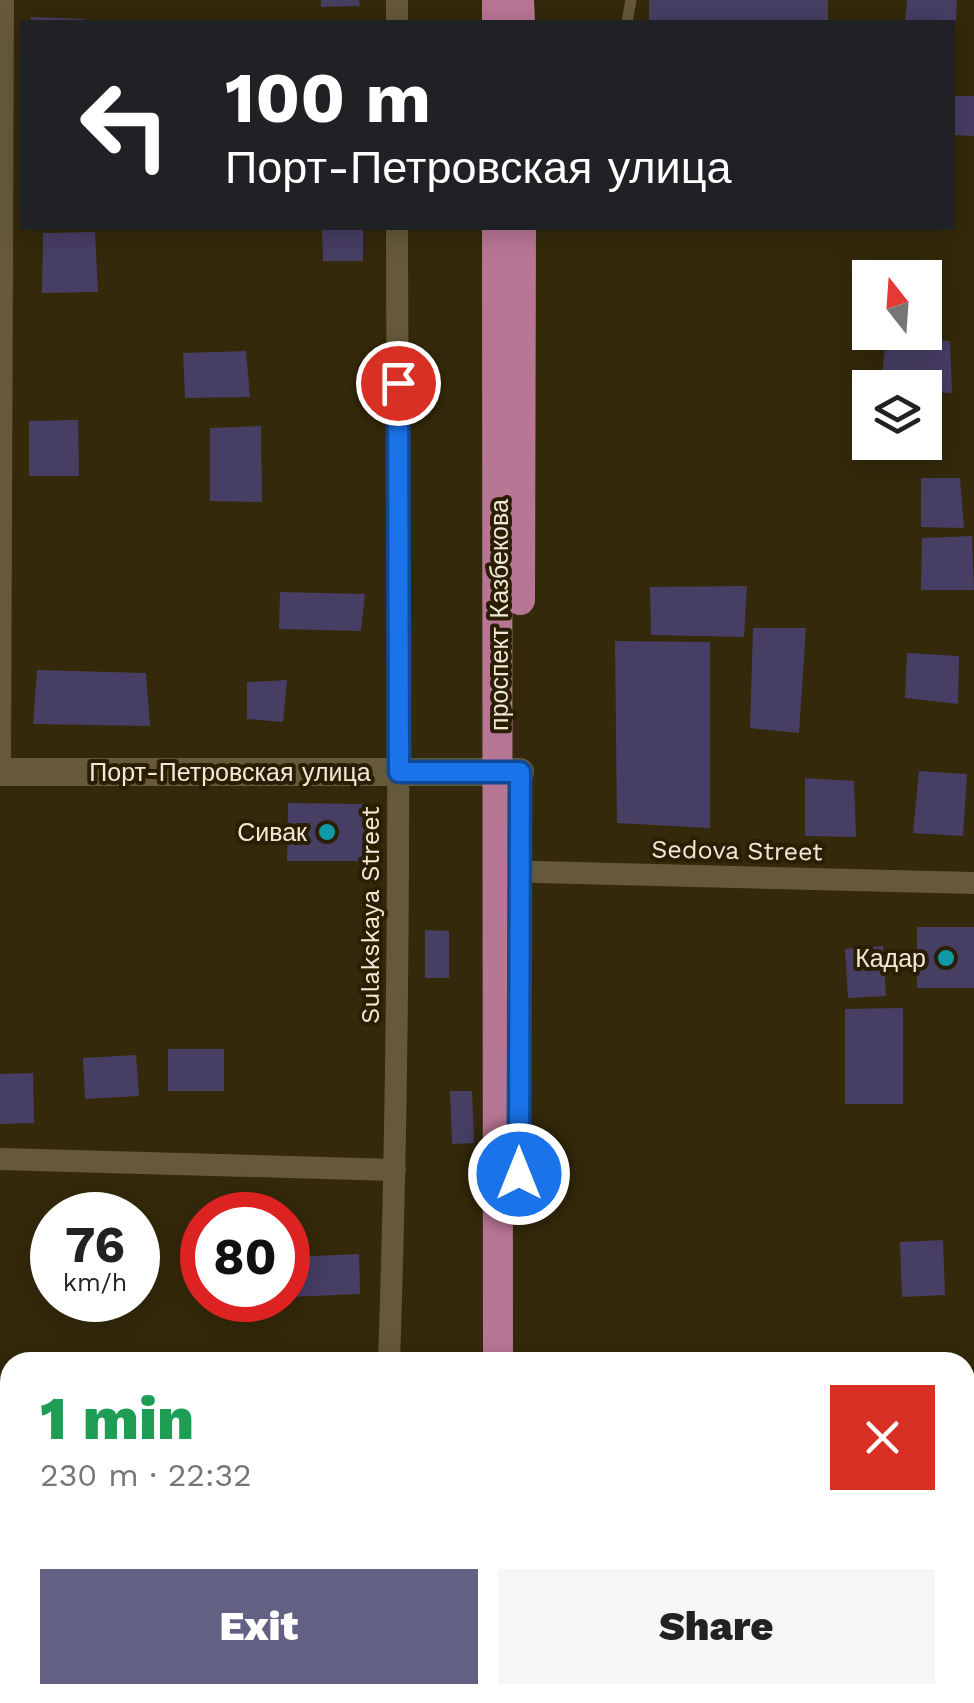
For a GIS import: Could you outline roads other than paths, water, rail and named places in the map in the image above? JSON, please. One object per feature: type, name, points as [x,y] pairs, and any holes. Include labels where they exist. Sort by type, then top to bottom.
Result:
[{"type":"highway","name":"проспект Казбекова","points":[[497,230],[510,772]]},
{"type":"highway","name":"проспект Казбекова","points":[[498,1352],[521,230]]},
{"type":"highway","name":"проспект Казбекова","points":[[508,871],[519,1352]]},
{"type":"street","points":[[0,760],[3,0]]},
{"type":"street","name":"Sulakskaya Street","points":[[388,1352],[396,1170],[397,230]]},
{"type":"street","name":"Порт-Петровская улица","points":[[0,772],[510,772]]},
{"type":"street","name":"Sedova Street","points":[[508,871],[974,883]]},
{"type":"street","points":[[0,1159],[396,1170]]},
{"type":"place","name":"Сивак","points":[[327,832]]},
{"type":"place","name":"Кадар","points":[[946,958]]}]
